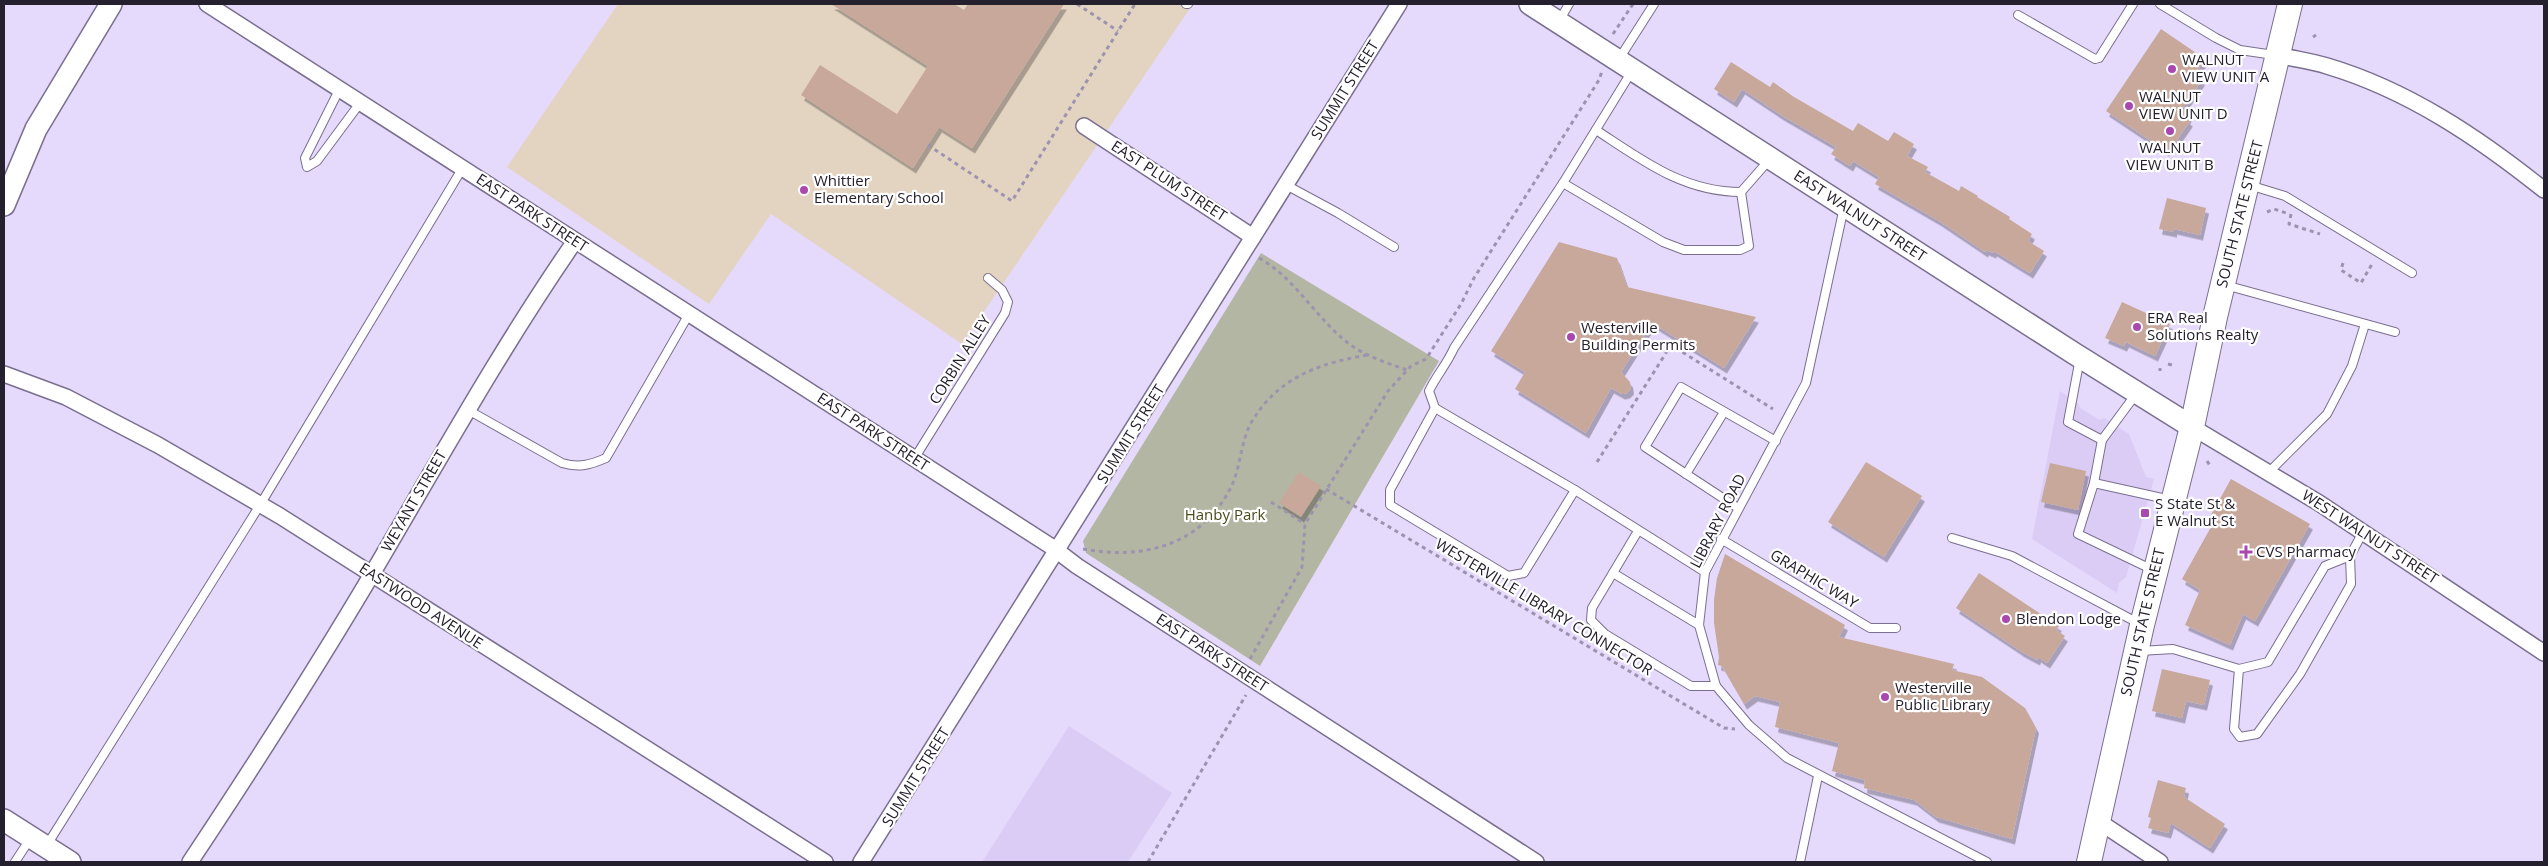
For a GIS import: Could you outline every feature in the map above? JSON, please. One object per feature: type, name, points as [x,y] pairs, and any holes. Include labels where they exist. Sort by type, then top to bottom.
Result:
[{"type":"main road","points":[[5,195],[36,129],[111,4]]},
{"type":"main road","name":"EAST WALNUT STREET","points":[[1530,4],[2080,358],[2192,427]]},
{"type":"main road","name":"SOUTH STATE STREET","points":[[2088,862],[2142,625],[2192,427],[2223,284],[2290,4]]},
{"type":"main road","points":[[4,820],[70,862]]},
{"type":"street","name":"EAST PARK STREET","points":[[207,4],[1536,862]]},
{"type":"street","name":"SUMMIT STREET","points":[[861,862],[1399,4]]},
{"type":"street","points":[[2278,56],[2327,66],[2392,91],[2458,126],[2544,190]]},
{"type":"street","name":"EAST PLUM STREET","points":[[1084,126],[1254,237]]},
{"type":"street","name":"WEYANT STREET","points":[[190,862],[268,745],[544,285],[575,241]]},
{"type":"street","name":"EASTWOOD AVENUE","points":[[4,374],[66,397],[158,445],[260,504],[825,862]]},
{"type":"street","name":"WEST WALNUT STREET","points":[[2192,427],[2363,532],[2544,653]]},
{"type":"street","points":[[2098,821],[2160,862]]},
{"type":"lane","points":[[1558,22],[1570,4]]},
{"type":"lane","points":[[1654,4],[1619,62],[1596,130],[1454,348],[1444,369],[1434,378],[1429,391],[1435,408],[1575,490],[1705,572]]},
{"type":"lane","points":[[2018,15],[2095,59],[2099,58],[2133,4]]},
{"type":"lane","points":[[2160,4],[2216,38],[2240,50],[2278,56]]},
{"type":"lane","points":[[339,90],[305,158],[307,167],[317,161],[360,103]]},
{"type":"lane","points":[[1596,130],[1640,160],[1682,182],[1722,192],[1741,192],[1771,159]]},
{"type":"lane","points":[[15,862],[38,842],[260,504],[462,169]]},
{"type":"lane","points":[[1563,183],[1663,242],[1684,250],[1740,250],[1749,246],[1741,192]]},
{"type":"lane","points":[[2247,184],[2285,196],[2412,273]]},
{"type":"lane","points":[[1286,185],[1394,247]]},
{"type":"lane","name":"LIBRARY ROAD","points":[[1845,205],[1806,383],[1705,572],[1699,625],[1716,686],[1755,730],[1787,758],[1818,776],[1987,862]]},
{"type":"lane","name":"CORBIN ALLEY","points":[[914,459],[1005,313],[1008,302],[1002,290],[988,278]]},
{"type":"lane","points":[[2223,284],[2395,332]]},
{"type":"lane","points":[[468,410],[562,463],[574,466],[589,466],[606,458],[689,314]]},
{"type":"lane","points":[[2268,473],[2327,414],[2352,366],[2365,324]]},
{"type":"lane","points":[[2080,358],[2068,422],[2102,440]]},
{"type":"lane","points":[[1738,508],[1645,447],[1681,387],[1776,441]]},
{"type":"lane","points":[[2137,393],[2102,440],[2094,483],[2078,534],[2155,571]]},
{"type":"lane","points":[[1435,408],[1390,490],[1390,505],[1508,576],[1524,572],[1575,490]]},
{"type":"lane","points":[[1686,474],[1724,412]]},
{"type":"lane","points":[[2094,483],[2173,500]]},
{"type":"lane","points":[[1638,531],[1592,608],[1591,620],[1604,634],[1691,686],[1716,686]]},
{"type":"lane","points":[[2239,669],[2234,729],[2240,737],[2257,734],[2300,674],[2352,584],[2350,556],[2363,532]]},
{"type":"lane","points":[[1952,538],[2012,556],[2142,625]]},
{"type":"lane","name":"GRAPHIC WAY","points":[[1721,539],[1870,628],[1896,628]]},
{"type":"lane","points":[[2136,651],[2173,649],[2239,669],[2268,662],[2325,566],[2350,556]]},
{"type":"lane","points":[[1613,573],[1699,625]]},
{"type":"lane","points":[[1800,862],[1818,776]]},
{"type":"path","points":[[1077,4],[1118,31]]},
{"type":"path","points":[[928,145],[1012,200],[1135,4]]},
{"type":"path","points":[[1148,862],[1247,693],[1242,673],[1302,567],[1305,524],[1388,391],[1407,370],[1426,359],[1451,320],[1474,278],[1599,80],[1619,62],[1611,36],[1633,4]]},
{"type":"path","points":[[2267,212],[2274,209],[2300,217]]},
{"type":"path","points":[[2291,214],[2289,224],[2323,236],[2324,233],[2316,228]]},
{"type":"path","points":[[1254,256],[1290,280],[1329,325],[1348,343],[1368,355],[1407,370]]},
{"type":"path","points":[[2343,263],[2341,270],[2361,283],[2372,265],[2365,259]]},
{"type":"path","points":[[1080,549],[1102,553],[1138,554],[1173,543],[1195,530],[1216,510],[1231,488],[1251,424],[1273,396],[1295,376],[1322,364],[1368,355]]},
{"type":"path","points":[[2207,461],[2211,467]]},
{"type":"path","name":"WESTERVILLE LIBRARY CONNECTOR","points":[[1326,489],[1724,728],[1755,730]]},
{"type":"path","points":[[1271,502],[1305,524]]},
{"type":"shaded area","name":"Whittier Elementary School","points":[[618,4],[1193,4],[962,344],[771,214],[709,304],[507,167]]},
{"type":"shaded area","points":[[2060,391],[2079,404],[2080,408],[2100,420],[2104,418],[2129,434],[2146,477],[2154,479],[2126,577],[2119,583],[2117,593],[2032,539]]},
{"type":"shaded area","points":[[1069,726],[1172,793],[1128,862],[982,862]]},
{"type":"green space","name":"Hanby Park","points":[[1261,253],[1439,361],[1260,666],[1086,553],[1083,541]]},
{"type":"building","name":"Whittier Elementary School","points":[[831,4],[954,4],[964,10],[968,4],[1064,4],[972,148],[939,127],[913,168],[801,95],[820,65],[897,114],[928,66]]},
{"type":"building","points":[[2161,29],[2205,59],[2195,74],[2202,80],[2182,109],[2190,114],[2187,119],[2190,121],[2172,147],[2170,146],[2166,151],[2106,111]]},
{"type":"building","points":[[1731,62],[1770,87],[1773,82],[1794,97],[1853,131],[1858,123],[1888,141],[1894,132],[1914,144],[1907,156],[1928,167],[1925,172],[1959,191],[1961,186],[2010,217],[2009,219],[2032,234],[2028,241],[2044,251],[2030,273],[1994,251],[1993,253],[1986,250],[1985,252],[1939,221],[1875,184],[1879,177],[1853,161],[1850,166],[1831,154],[1836,147],[1781,115],[1742,89],[1734,102],[1714,89]]},
{"type":"building","points":[[2167,198],[2206,208],[2200,235],[2174,229],[2174,232],[2159,229]]},
{"type":"building","name":"Westerville Building Permits","points":[[1559,242],[1617,258],[1627,287],[1756,317],[1724,368],[1652,323],[1621,372],[1630,382],[1631,389],[1627,393],[1622,394],[1611,388],[1586,433],[1515,389],[1525,372],[1491,351]]},
{"type":"building","name":"ERA Real Solutions Realty","points":[[2122,302],[2170,324],[2155,356],[2126,342],[2124,346],[2105,338]]},
{"type":"building","points":[[1866,462],[1922,496],[1884,557],[1828,522]]},
{"type":"building","points":[[2050,463],[2086,471],[2078,510],[2041,502]]},
{"type":"building","points":[[1299,472],[1321,486],[1301,517],[1279,503]]},
{"type":"building","name":"CVS Pharmacy","points":[[2231,479],[2310,524],[2255,621],[2243,614],[2230,645],[2185,625],[2200,590],[2182,579],[2216,518],[2211,515]]},
{"type":"building","name":"Westerville Public Library","points":[[1725,554],[1845,625],[1839,637],[1954,664],[1952,670],[1982,677],[2025,708],[2036,728],[2012,839],[1936,817],[1914,800],[1864,788],[1865,780],[1832,771],[1839,743],[1775,727],[1780,702],[1755,696],[1744,704],[1722,666],[1718,665],[1714,600],[1717,578]]},
{"type":"building","name":"Blendon Lodge","points":[[1979,573],[2059,626],[2056,630],[2065,636],[2047,663],[2038,657],[2037,660],[2022,652],[1956,608]]},
{"type":"building","points":[[2162,669],[2210,680],[2204,705],[2186,701],[2182,718],[2152,711]]},
{"type":"building","points":[[2158,780],[2186,788],[2184,797],[2225,824],[2210,848],[2171,823],[2168,833],[2148,828],[2151,818],[2148,817]]},
{"type":"place","name":"WALNUT VIEW UNIT A","points":[[2172,69]]},
{"type":"place","name":"WALNUT VIEW UNIT D","points":[[2129,106]]},
{"type":"place","name":"WALNUT VIEW UNIT B","points":[[2170,131]]},
{"type":"place","name":"Whittier Elementary School","points":[[804,190]]},
{"type":"place","name":"ERA Real Solutions Realty","points":[[2137,327]]},
{"type":"place","name":"Westerville Building Permits","points":[[1571,337]]},
{"type":"place","name":"S State St & E Walnut St","points":[[2145,513]]},
{"type":"place","name":"CVS Pharmacy","points":[[2246,552]]},
{"type":"place","name":"Blendon Lodge","points":[[2006,619]]},
{"type":"place","name":"Westerville Public Library","points":[[1885,697]]}]
